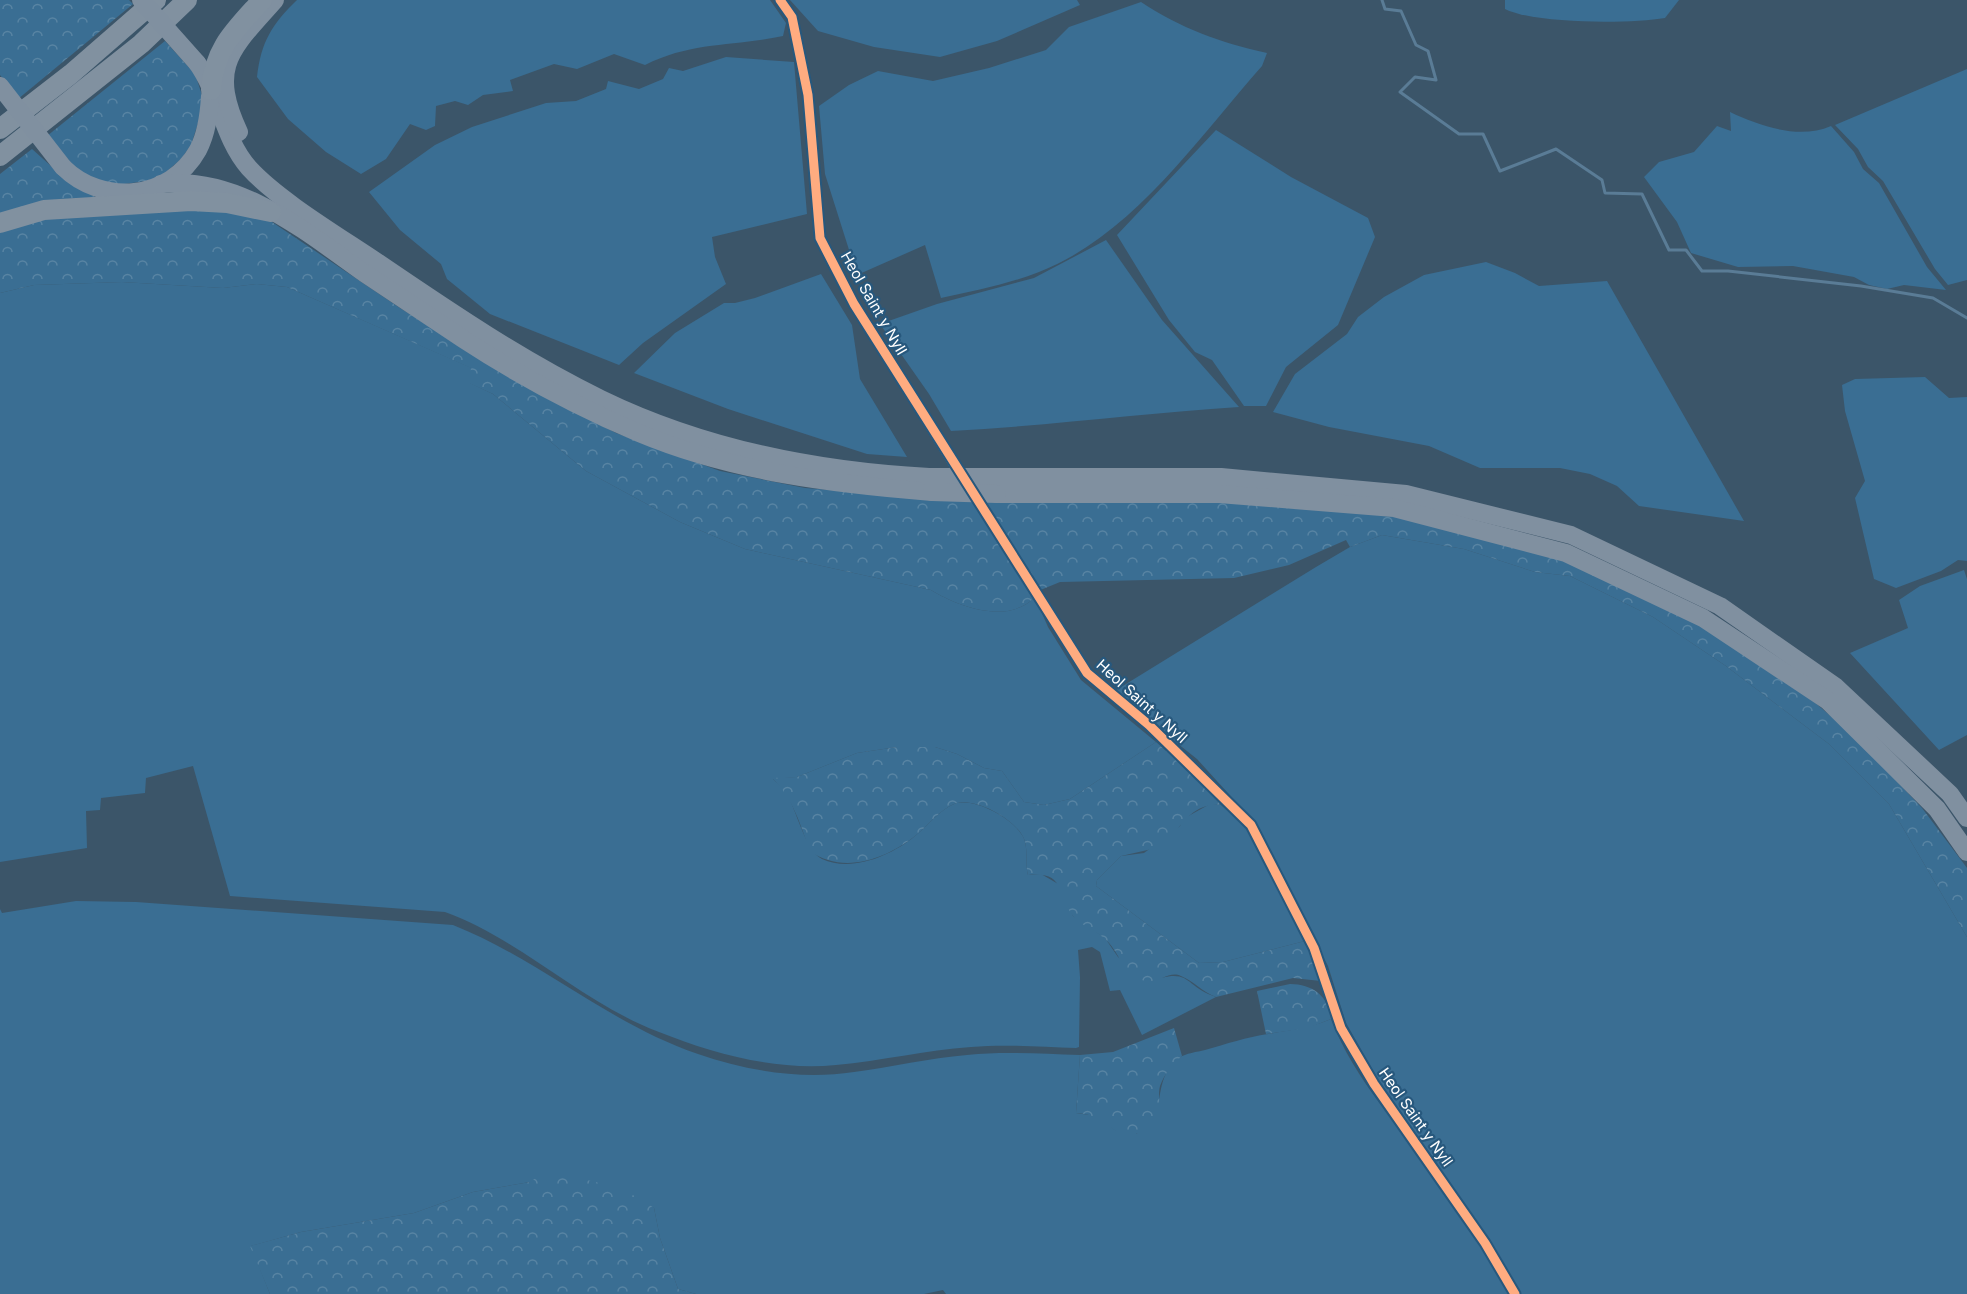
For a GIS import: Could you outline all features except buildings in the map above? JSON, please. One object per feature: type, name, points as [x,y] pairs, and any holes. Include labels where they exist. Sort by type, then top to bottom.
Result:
[{"type":"highway","points":[[141,0],[197,63],[236,150],[258,176],[463,320],[530,361],[602,399],[679,431],[753,453],[930,484],[997,494],[1220,494],[1394,508],[1566,553],[1703,618],[1828,701],[1937,809],[1967,852]]},
{"type":"highway","points":[[0,129],[71,74],[156,0]]},
{"type":"highway","points":[[0,156],[141,44],[188,0]]},
{"type":"highway","points":[[161,184],[181,171],[197,151],[207,126],[213,68],[219,52],[262,0]]},
{"type":"highway","points":[[274,0],[232,51],[225,70],[230,102],[242,138],[254,156],[275,176],[405,272],[463,320]]},
{"type":"highway","points":[[0,86],[63,167],[78,181],[111,192],[133,192]]},
{"type":"highway","points":[[0,223],[27,214],[58,209],[161,184],[187,182],[254,201],[303,230],[498,361],[537,384],[640,433],[701,455],[800,478],[930,484],[986,477],[1221,477],[1406,494],[1571,535],[1720,606],[1836,687],[1950,794],[1967,819]]},
{"type":"highway","points":[[58,209],[208,201],[272,212]]},
{"type":"street","name":"Heol Saint y Nyll","points":[[780,0],[792,17],[808,95],[820,238],[854,304],[1045,610],[1087,672],[1149,725],[1251,825],[1314,948],[1341,1028],[1374,1084],[1485,1243],[1515,1294]]},
{"type":"green space","points":[[0,0],[129,0],[133,4],[18,99],[0,75]]},
{"type":"green space","points":[[297,0],[770,0],[786,23],[783,36],[696,48],[663,57],[645,65],[614,54],[577,69],[554,64],[510,80],[513,91],[483,95],[468,105],[455,101],[436,106],[435,126],[426,130],[410,124],[386,159],[361,174],[326,152],[288,119],[257,77],[261,54],[269,34]]},
{"type":"green space","points":[[790,0],[1077,0],[1080,5],[997,41],[940,57],[874,47],[818,31]]},
{"type":"green space","points":[[1505,0],[1679,0],[1665,18],[1607,22],[1538,18],[1519,14],[1505,9]]},
{"type":"green space","points":[[1141,2],[1201,34],[1267,53],[1262,66],[1213,124],[1134,210],[1104,235],[1073,256],[1039,272],[978,290],[941,298],[925,245],[857,275],[825,174],[819,106],[849,85],[878,71],[933,81],[989,68],[1046,50],[1069,27]]},
{"type":"green space","points":[[165,41],[195,74],[202,95],[200,117],[191,145],[181,159],[153,180],[117,185],[84,177],[47,136]]},
{"type":"green space","points":[[726,57],[794,62],[807,214],[712,237],[715,257],[726,284],[643,343],[619,365],[490,314],[447,279],[441,264],[400,230],[369,192],[435,145],[472,127],[546,103],[576,101],[606,89],[608,81],[639,89],[663,79],[669,68],[683,71]]},
{"type":"green space","points":[[1967,69],[1967,280],[1948,285],[1935,269],[1883,181],[1868,167],[1858,149],[1835,125]]},
{"type":"green space","points":[[1730,112],[1780,130],[1806,132],[1831,126],[1854,152],[1863,169],[1879,183],[1927,267],[1946,290],[1904,285],[1887,289],[1869,285],[1854,277],[1793,266],[1738,267],[1691,253],[1677,222],[1644,177],[1659,162],[1694,152],[1717,126],[1731,131]]},
{"type":"green space","points":[[1216,130],[1291,177],[1368,218],[1375,237],[1338,325],[1286,367],[1266,406],[1244,406],[1212,360],[1195,352],[1169,320],[1117,235]]},
{"type":"green space","points":[[32,149],[71,184],[97,198],[0,218],[0,174]]},
{"type":"green space","points":[[203,207],[269,220],[400,308],[519,383],[616,433],[720,471],[805,488],[975,501],[1035,597],[1011,610],[998,612],[983,610],[955,602],[931,590],[745,549],[680,522],[586,471],[493,394],[469,383],[471,368],[287,287],[257,284],[223,288],[122,282],[34,285],[0,293],[0,231],[35,220]]},
{"type":"green space","points":[[1106,240],[1162,320],[1239,407],[951,431],[929,394],[880,324],[937,304],[1034,278]]},
{"type":"green space","points":[[1486,262],[1515,273],[1539,286],[1607,281],[1744,521],[1639,506],[1617,486],[1590,474],[1560,468],[1480,468],[1429,446],[1329,427],[1273,412],[1295,374],[1347,334],[1358,317],[1384,297],[1424,275]]},
{"type":"green space","points":[[821,274],[852,325],[860,379],[907,457],[867,454],[728,409],[634,373],[675,333],[724,303],[755,298]]},
{"type":"green space","points":[[122,282],[223,288],[257,284],[287,287],[472,368],[470,383],[493,394],[586,471],[680,522],[745,549],[931,590],[955,602],[983,610],[998,612],[1011,610],[1035,597],[1048,627],[1081,680],[1156,742],[1070,799],[1044,805],[1024,802],[1002,771],[984,768],[957,754],[935,747],[897,747],[857,753],[797,777],[773,779],[789,798],[806,838],[816,854],[834,863],[859,863],[895,850],[920,832],[943,810],[954,804],[972,804],[992,810],[1010,822],[1022,835],[1028,875],[1041,874],[1060,885],[1073,916],[1105,938],[1118,957],[1151,981],[1164,977],[1181,977],[1205,993],[1216,997],[1142,1035],[1120,990],[1110,991],[1100,952],[1092,947],[1078,950],[1079,1047],[1076,1048],[971,1047],[813,1066],[768,1063],[723,1054],[631,1020],[578,989],[500,938],[445,912],[230,896],[193,766],[146,778],[145,793],[101,798],[100,810],[86,811],[87,848],[0,862],[0,293],[34,285]]},
{"type":"green space","points":[[1925,377],[1949,398],[1967,397],[1967,561],[1958,560],[1941,571],[1896,588],[1874,579],[1855,498],[1865,481],[1845,411],[1842,385],[1855,379]]},
{"type":"green space","points":[[1337,500],[1570,556],[1703,620],[1785,677],[1854,736],[1922,808],[1967,868],[1967,937],[1889,804],[1829,744],[1726,666],[1653,617],[1570,576],[1535,572],[1464,549],[1382,535],[1350,547],[1346,540],[1289,565],[1234,578],[1060,582],[1038,591],[981,501]]},
{"type":"green space","points":[[1382,535],[1464,549],[1535,572],[1570,576],[1653,617],[1726,666],[1829,744],[1889,804],[1967,937],[1967,1294],[1519,1294],[1487,1237],[1380,1083],[1346,1023],[1328,966],[1256,824],[1197,759],[1113,692],[1350,547]]},
{"type":"green space","points":[[1964,570],[1967,579],[1967,735],[1939,750],[1850,653],[1908,628],[1899,600],[1920,586]]},
{"type":"green space","points":[[1156,742],[1197,778],[1221,805],[1211,805],[1195,811],[1182,823],[1165,846],[1121,856],[1097,880],[1096,886],[1199,963],[1223,962],[1305,941],[1321,981],[1293,978],[1216,997],[1186,978],[1177,975],[1169,975],[1155,981],[1142,980],[1129,972],[1106,940],[1073,916],[1054,880],[1040,875],[1028,875],[1022,835],[1010,822],[992,810],[972,803],[954,804],[938,814],[915,836],[891,851],[864,861],[836,862],[810,851],[791,803],[772,778],[797,777],[857,753],[897,747],[935,747],[957,754],[984,768],[1002,771],[1024,802],[1044,805],[1070,799]]},
{"type":"green space","points":[[1210,804],[1221,805],[1247,826],[1305,941],[1223,962],[1199,963],[1096,886],[1097,880],[1121,856],[1144,853],[1180,826],[1183,819]]},
{"type":"green space","points":[[76,901],[136,902],[453,925],[515,955],[604,1009],[665,1041],[717,1060],[755,1069],[815,1075],[981,1054],[1080,1055],[1076,1113],[1097,1116],[1115,1130],[1136,1134],[1154,1117],[1164,1078],[1182,1056],[1260,1035],[1308,1027],[1331,1019],[1352,1063],[1380,1104],[1440,1182],[1513,1294],[946,1294],[943,1290],[924,1294],[696,1294],[678,1289],[660,1238],[654,1208],[530,1182],[473,1192],[414,1213],[301,1232],[251,1246],[270,1294],[0,1294],[0,909],[2,913]]},
{"type":"green space","points":[[1290,984],[1305,986],[1318,993],[1327,1004],[1331,1019],[1308,1028],[1266,1034],[1257,991]]},
{"type":"green space","points":[[1174,1028],[1182,1056],[1162,1081],[1159,1089],[1158,1113],[1149,1126],[1135,1134],[1123,1134],[1094,1117],[1076,1113],[1080,1055],[1113,1052]]},
{"type":"green space","points":[[543,1173],[601,1183],[629,1193],[654,1208],[660,1238],[678,1289],[696,1294],[270,1294],[250,1246],[301,1232],[414,1213],[473,1192],[530,1182]]},
{"type":"waterway","points":[[1382,0],[1385,9],[1401,11],[1416,45],[1428,51],[1436,80],[1415,77],[1400,92],[1459,134],[1483,134],[1500,171],[1556,149],[1602,180],[1605,193],[1642,194],[1669,250],[1686,250],[1702,271],[1728,271],[1861,286],[1933,298],[1967,318]]},
{"type":"cycle path","points":[[780,0],[792,17],[808,95],[820,238],[854,304],[1087,673],[1149,725],[1251,825],[1314,948],[1341,1028],[1374,1084],[1485,1243],[1515,1294]]}]
